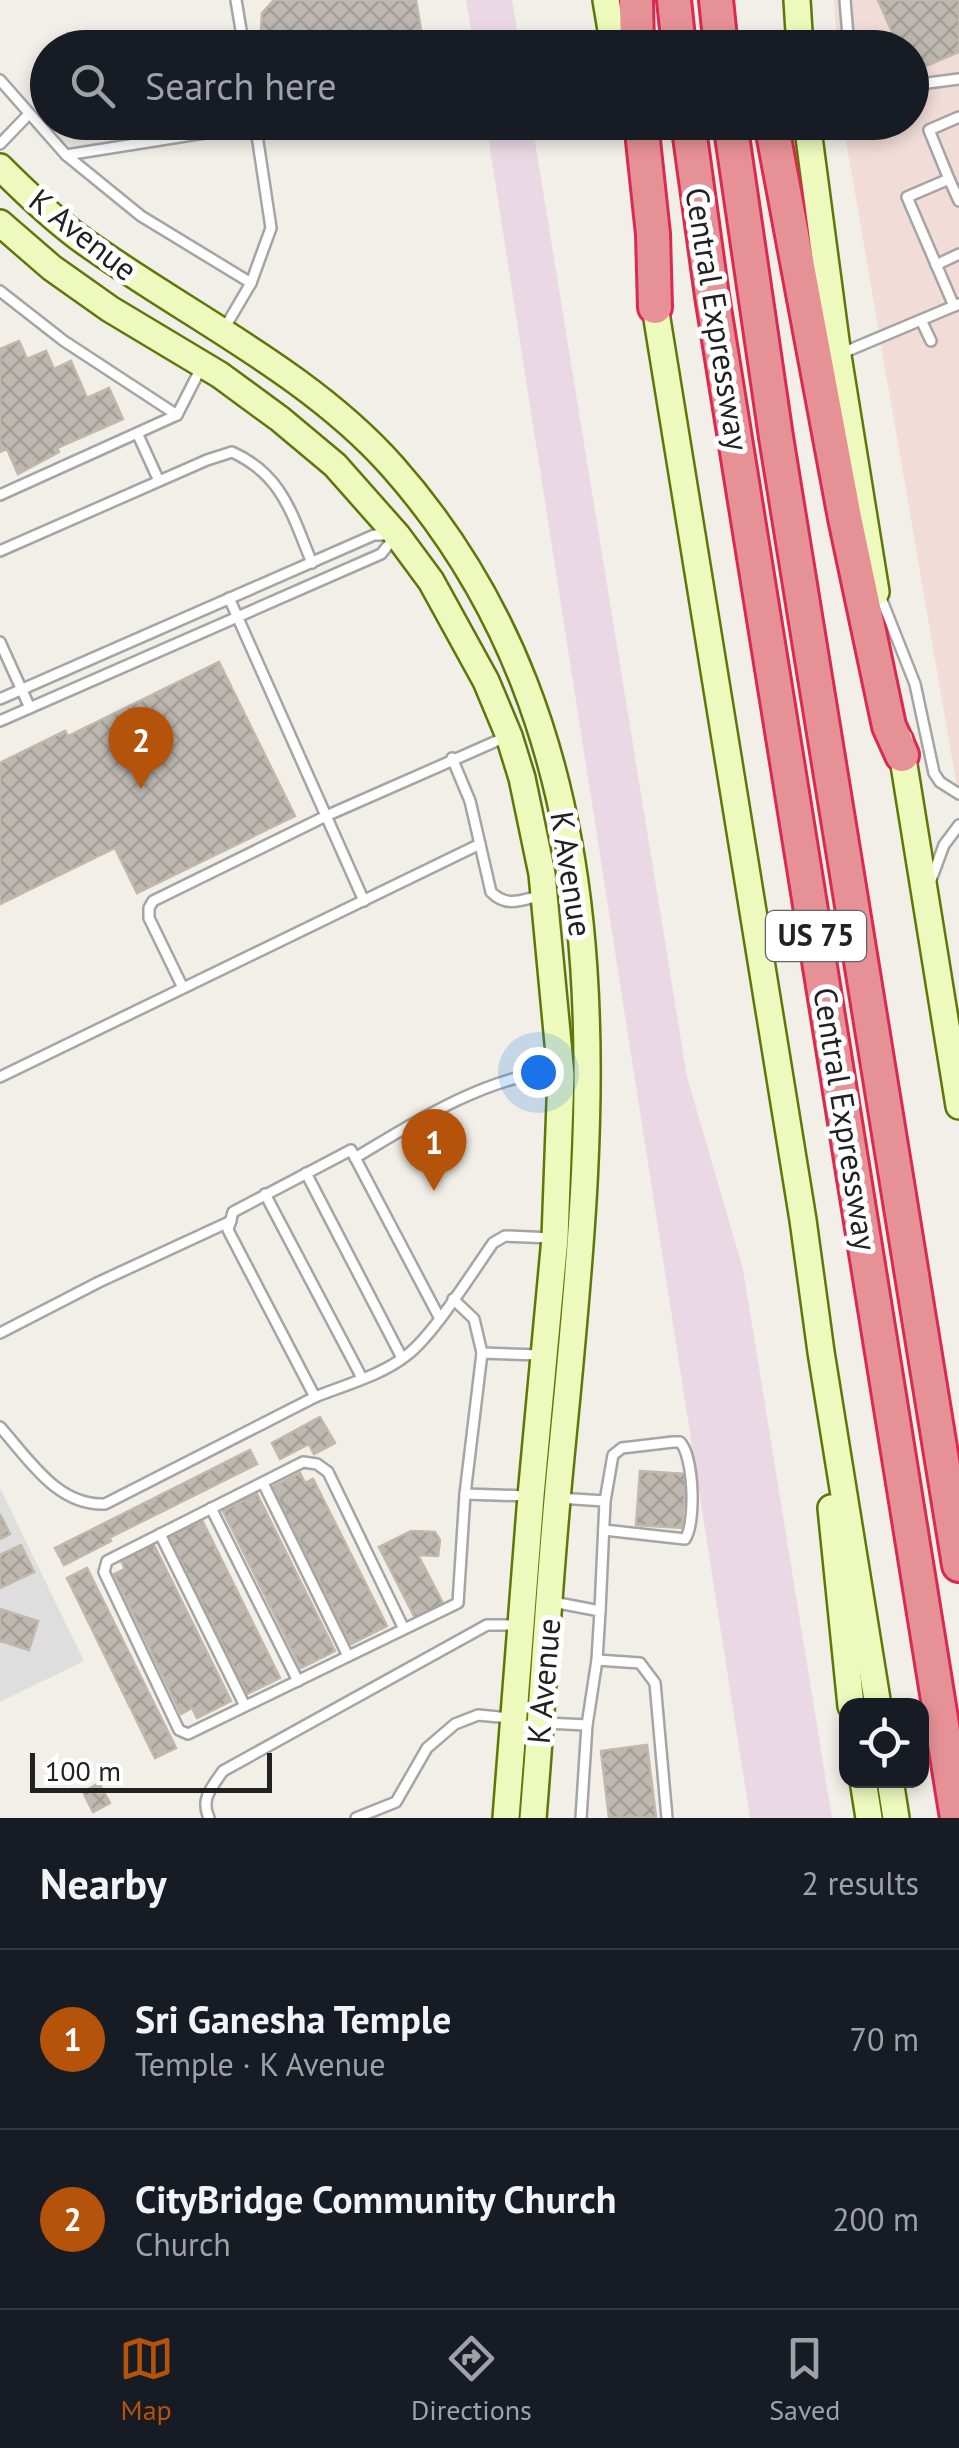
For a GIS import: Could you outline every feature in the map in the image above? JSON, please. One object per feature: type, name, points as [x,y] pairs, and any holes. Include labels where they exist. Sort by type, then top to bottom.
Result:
[{"type":"highway","points":[[636,0],[637,30]]},
{"type":"highway","points":[[674,0],[677,30]]},
{"type":"highway","points":[[643,140],[653,234],[654,308]]},
{"type":"highway","name":"Central Expressway","points":[[690,140],[712,296],[957,1818]]},
{"type":"highway","name":"Central Expressway","points":[[733,140],[770,398],[959,1565]]},
{"type":"highway","points":[[774,140],[848,533],[889,726],[902,755]]},
{"type":"main road","points":[[606,0],[611,30]]},
{"type":"main road","points":[[797,0],[799,30]]},
{"type":"main road","name":"Central Expressway","points":[[629,140],[877,1698]]},
{"type":"main road","points":[[809,140],[838,356],[959,1106]]},
{"type":"main road","name":"K Avenue","points":[[0,166],[72,233],[223,332],[366,438],[434,516],[509,644],[542,725],[570,839],[578,890],[588,1051],[588,1144],[581,1248],[544,1497],[520,1625],[506,1818]]},
{"type":"main road","name":"K Avenue","points":[[0,223],[52,268],[110,309],[203,364],[280,418],[335,465],[397,535],[458,626],[509,736],[530,811],[544,895],[560,1070],[555,1238],[544,1355],[544,1497],[551,1601],[533,1818]]},
{"type":"main road","points":[[203,364],[223,332]]},
{"type":"main road","points":[[397,535],[434,516]]},
{"type":"main road","points":[[509,736],[542,725]]},
{"type":"main road","points":[[818,1334],[836,1576],[851,1698]]},
{"type":"main road","points":[[514,1718],[541,1722]]},
{"type":"main road","points":[[864,1788],[869,1818]]},
{"type":"main road","points":[[891,1788],[896,1818]]},
{"type":"lane","points":[[236,0],[241,30]]},
{"type":"lane","points":[[845,0],[848,30]]},
{"type":"lane","points":[[929,83],[959,79]]},
{"type":"lane","points":[[0,80],[28,115],[0,144]]},
{"type":"lane","points":[[959,117],[929,130],[959,201]]},
{"type":"lane","points":[[52,140],[141,216],[252,283]]},
{"type":"lane","points":[[66,154],[154,140]]},
{"type":"lane","points":[[223,332],[252,283],[270,228],[257,140]]},
{"type":"lane","points":[[838,356],[956,305],[908,197],[950,179]]},
{"type":"lane","points":[[936,264],[959,254]]},
{"type":"lane","points":[[0,291],[64,341],[177,415]]},
{"type":"lane","points":[[921,320],[931,341]]},
{"type":"lane","points":[[0,495],[177,415],[203,364]]},
{"type":"lane","points":[[138,435],[158,481]]},
{"type":"lane","points":[[0,552],[232,452],[251,461],[274,480],[312,563]]},
{"type":"lane","points":[[0,699],[374,536],[397,535]]},
{"type":"lane","points":[[0,722],[382,554],[397,535]]},
{"type":"lane","points":[[873,577],[914,684],[934,773],[940,782],[959,794]]},
{"type":"lane","points":[[229,598],[364,901]]},
{"type":"lane","points":[[0,642],[30,708]]},
{"type":"lane","points":[[183,988],[149,918],[148,908],[153,901],[326,816],[509,736]]},
{"type":"lane","points":[[452,758],[470,801],[491,892],[500,901],[512,903],[544,895]]},
{"type":"lane","points":[[926,896],[944,845],[959,825]]},
{"type":"lane","points":[[0,1077],[480,844]]},
{"type":"lane","points":[[355,1158],[444,1108],[528,1072],[560,1070]]},
{"type":"lane","points":[[315,1397],[228,1230],[233,1212],[351,1150],[440,1317]]},
{"type":"lane","points":[[306,1172],[402,1358]]},
{"type":"lane","points":[[265,1194],[362,1378]]},
{"type":"lane","points":[[0,1334],[99,1282],[231,1221]]},
{"type":"lane","points":[[0,1427],[52,1485],[89,1505],[105,1504],[315,1397],[409,1354],[494,1244],[506,1236],[555,1238]]},
{"type":"lane","points":[[404,1629],[328,1472],[317,1464],[303,1462],[211,1508],[107,1561],[104,1572],[179,1730],[188,1734],[458,1603],[465,1494],[482,1354],[474,1319],[453,1299]]},
{"type":"lane","points":[[482,1354],[544,1355]]},
{"type":"lane","points":[[582,1818],[605,1501],[613,1455],[622,1448],[674,1442],[686,1447],[691,1478],[691,1530],[685,1539],[604,1530]]},
{"type":"lane","points":[[263,1482],[348,1656]]},
{"type":"lane","points":[[465,1494],[605,1501]]},
{"type":"lane","points":[[211,1508],[298,1681]]},
{"type":"lane","points":[[160,1534],[246,1706]]},
{"type":"lane","points":[[551,1601],[600,1611]]},
{"type":"lane","points":[[209,1818],[204,1807],[208,1792],[223,1771],[488,1626],[520,1625]]},
{"type":"lane","points":[[596,1660],[640,1663],[655,1683],[667,1818]]},
{"type":"lane","points":[[356,1818],[396,1802],[427,1748],[455,1724],[478,1716],[514,1718]]},
{"type":"lane","points":[[541,1722],[587,1725]]},
{"type":"shaded area","points":[[466,0],[512,0],[517,30],[471,30]]},
{"type":"shaded area","points":[[834,0],[959,0],[959,799],[846,140],[929,140],[929,30],[836,30]]},
{"type":"shaded area","points":[[489,140],[535,140],[687,1077],[743,1269],[832,1818],[750,1818]]},
{"type":"shaded area","points":[[0,1488],[84,1661],[0,1702]]},
{"type":"building","points":[[274,0],[416,0],[421,30],[262,30],[262,13]]},
{"type":"building","points":[[878,0],[959,0],[959,52],[929,65],[929,30],[891,30]]},
{"type":"building","points":[[19,341],[27,359],[46,351],[54,369],[71,361],[87,398],[109,388],[123,419],[57,448],[59,452],[18,474],[7,449],[0,452],[0,349]]},
{"type":"building","points":[[219,662],[295,816],[137,893],[115,848],[0,904],[0,763],[65,731],[68,736]]},
{"type":"building","points":[[320,1417],[335,1443],[314,1454],[309,1444],[280,1459],[272,1443]]},
{"type":"building","points":[[250,1450],[257,1464],[109,1538],[111,1541],[64,1565],[55,1548]]},
{"type":"building","points":[[640,1471],[686,1474],[682,1528],[636,1525]]},
{"type":"building","points":[[300,1473],[305,1483],[313,1479],[387,1626],[351,1644],[272,1487]]},
{"type":"building","points":[[257,1494],[335,1651],[301,1668],[223,1511]]},
{"type":"building","points":[[0,1514],[10,1534],[0,1539]]},
{"type":"building","points":[[202,1520],[280,1678],[247,1694],[169,1537]]},
{"type":"building","points":[[411,1531],[435,1532],[440,1540],[438,1556],[418,1555],[444,1605],[416,1620],[379,1547]]},
{"type":"building","points":[[153,1543],[231,1701],[197,1718],[192,1708],[181,1714],[114,1574],[125,1569],[121,1560]]},
{"type":"building","points":[[21,1545],[34,1572],[0,1588],[0,1555]]},
{"type":"building","points":[[87,1568],[176,1748],[155,1758],[67,1578]]},
{"type":"building","points":[[0,1609],[38,1621],[29,1650],[0,1641]]},
{"type":"building","points":[[647,1745],[656,1817],[609,1818],[601,1751]]},
{"type":"building","points":[[99,1783],[110,1803],[93,1812],[83,1792]]},
{"type":"place","name":"CityBridge Community Church","points":[[141,789]]},
{"type":"place","name":"Sri Ganesha Temple","points":[[434,1191]]}]
